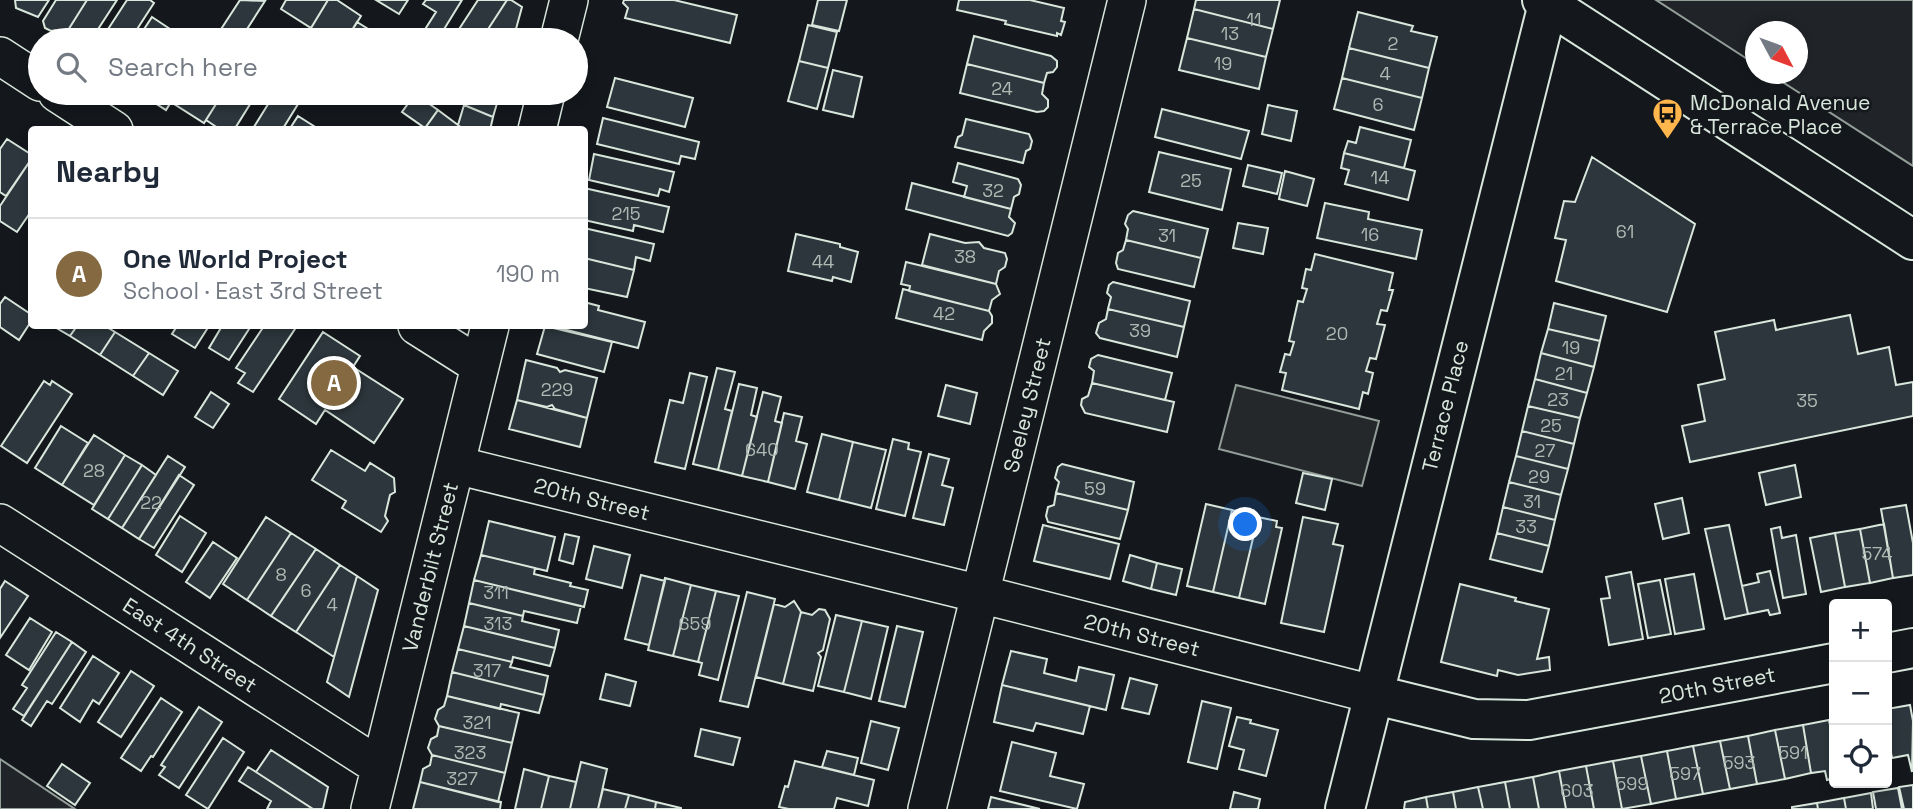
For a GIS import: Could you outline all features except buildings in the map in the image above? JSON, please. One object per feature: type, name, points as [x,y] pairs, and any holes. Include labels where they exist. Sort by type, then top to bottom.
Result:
[{"type":"main road","points":[[1545,2],[1913,240]]},
{"type":"main road","name":"Terrace Place","points":[[1345,809],[1545,2]]},
{"type":"main road","points":[[1892,652],[1913,648]]},
{"type":"main road","name":"20th Street","points":[[1372,694],[1474,719],[1530,720],[1829,664]]},
{"type":"street","points":[[562,28],[569,0]]},
{"type":"street","name":"Seeley Street","points":[[926,809],[1127,0]]},
{"type":"street","points":[[0,55],[28,74]]},
{"type":"street","points":[[75,105],[108,126]]},
{"type":"street","points":[[538,126],[543,105]]},
{"type":"street","points":[[422,329],[480,366]]},
{"type":"street","name":"Vanderbilt Street","points":[[370,809],[489,329]]},
{"type":"street","name":"20th Street","points":[[456,465],[1372,694]]},
{"type":"street","name":"East 4th Street","points":[[0,523],[380,767]]},
{"type":"shaded area","points":[[1656,0],[1913,0],[1913,166],[1786,84],[1808,84],[1808,21],[1745,21],[1745,58]]},
{"type":"shaded area","points":[[1236,385],[1379,421],[1362,486],[1219,449]]},
{"type":"shaded area","points":[[0,759],[75,809],[0,809]]},
{"type":"place","name":"McDonald Avenue & Terrace Place","points":[[1667,141]]},
{"type":"place","name":"One World Project","points":[[334,383]]}]
